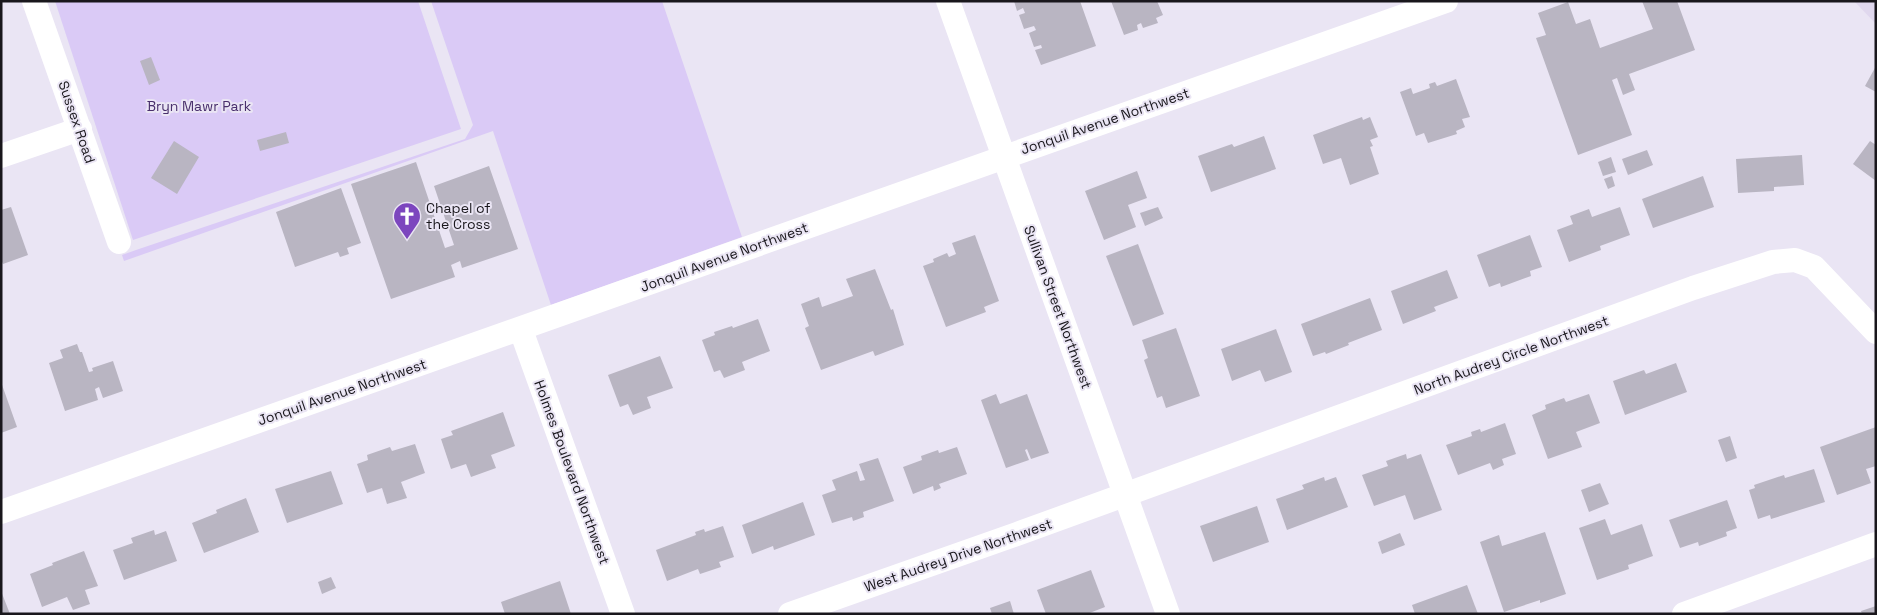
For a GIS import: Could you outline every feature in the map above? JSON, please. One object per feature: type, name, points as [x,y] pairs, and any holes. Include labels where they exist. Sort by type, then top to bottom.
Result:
[{"type":"street","name":"Sussex Road","points":[[34,1],[120,242]]},
{"type":"street","name":"Sullivan Street Northwest","points":[[948,1],[1168,614]]},
{"type":"street","name":"Jonquil Avenue Northwest","points":[[1,512],[521,330],[1446,1]]},
{"type":"street","points":[[1,156],[80,129]]},
{"type":"street","name":"North Audrey Circle Northwest","points":[[1125,495],[1693,288],[1773,262],[1795,260],[1814,267],[1876,332]]},
{"type":"street","name":"Holmes Boulevard Northwest","points":[[521,330],[623,614]]},
{"type":"street","name":"West Audrey Drive Northwest","points":[[790,614],[1125,495]]},
{"type":"street","points":[[1684,614],[1876,544]]},
{"type":"shaded area","points":[[1854,1],[1876,1],[1876,24]]},
{"type":"green space","name":"Bryn Mawr Park","points":[[55,1],[418,1],[461,129],[133,240]]},
{"type":"green space","points":[[431,1],[662,1],[742,237],[551,305],[493,131],[124,261],[122,255],[465,139],[473,125]]},
{"type":"building","points":[[1014,1],[1080,1],[1096,46],[1041,65],[1035,50],[1042,48],[1041,45],[1034,47],[1029,33],[1036,30],[1034,26],[1024,29],[1019,15],[1025,13],[1023,8],[1017,11]]},
{"type":"building","points":[[1111,1],[1157,1],[1163,15],[1156,18],[1158,23],[1143,28],[1141,23],[1137,25],[1138,30],[1124,35]]},
{"type":"building","points":[[1642,1],[1677,1],[1695,50],[1629,74],[1635,90],[1623,95],[1617,78],[1612,80],[1632,135],[1578,155],[1536,38],[1546,35],[1538,13],[1568,2],[1576,24],[1590,19],[1600,48],[1653,29]]},
{"type":"building","points":[[151,57],[160,80],[149,85],[140,61]]},
{"type":"building","points":[[1876,66],[1876,92],[1865,86]]},
{"type":"building","points":[[1456,79],[1470,117],[1462,119],[1465,127],[1456,131],[1457,134],[1428,143],[1424,133],[1416,136],[1400,92],[1411,88],[1413,94],[1430,88],[1429,84],[1435,82],[1437,86]]},
{"type":"building","points":[[1362,117],[1363,120],[1370,117],[1378,137],[1370,140],[1373,146],[1370,147],[1379,174],[1350,185],[1341,158],[1323,164],[1313,135]]},
{"type":"building","points":[[286,132],[289,143],[260,151],[257,140]]},
{"type":"building","points":[[1264,136],[1276,169],[1211,192],[1198,156],[1232,144],[1234,147]]},
{"type":"building","points":[[174,141],[199,157],[177,194],[151,178]]},
{"type":"building","points":[[1870,141],[1876,145],[1876,181],[1853,164]]},
{"type":"building","points":[[1647,150],[1653,165],[1628,175],[1622,159]]},
{"type":"building","points":[[1802,155],[1804,185],[1774,187],[1774,191],[1738,193],[1736,159]]},
{"type":"building","points":[[1611,157],[1616,172],[1603,176],[1598,162]]},
{"type":"building","points":[[416,162],[445,248],[454,245],[434,186],[489,166],[518,249],[462,268],[460,261],[451,265],[455,277],[391,299],[351,184]]},
{"type":"building","points":[[1137,171],[1147,198],[1128,205],[1136,227],[1104,240],[1085,191]]},
{"type":"building","points":[[1612,176],[1615,186],[1608,189],[1604,179]]},
{"type":"building","points":[[1703,176],[1714,207],[1653,228],[1642,199]]},
{"type":"building","points":[[341,188],[361,243],[347,248],[349,254],[340,257],[338,252],[295,267],[276,212]]},
{"type":"building","points":[[11,207],[28,255],[3,264],[1,260],[1,210]]},
{"type":"building","points":[[1158,207],[1163,218],[1145,226],[1140,213]]},
{"type":"building","points":[[1620,207],[1630,235],[1600,246],[1601,250],[1569,262],[1557,230],[1573,224],[1570,216],[1589,209],[1592,217]]},
{"type":"building","points":[[975,235],[999,301],[984,307],[986,312],[946,327],[923,266],[934,262],[933,259],[947,253],[949,257],[956,254],[952,243]]},
{"type":"building","points":[[1530,235],[1542,267],[1530,271],[1531,276],[1501,287],[1500,283],[1489,287],[1477,255]]},
{"type":"building","points":[[1138,244],[1164,314],[1133,326],[1106,256]]},
{"type":"building","points":[[875,269],[891,310],[893,309],[904,345],[875,356],[873,351],[821,370],[805,328],[809,326],[801,304],[819,297],[822,307],[853,296],[846,279]]},
{"type":"building","points":[[1447,270],[1458,298],[1434,307],[1436,311],[1403,324],[1391,291]]},
{"type":"building","points":[[1370,298],[1382,330],[1326,354],[1325,352],[1313,356],[1301,324]]},
{"type":"building","points":[[758,319],[770,351],[742,362],[745,370],[724,378],[720,370],[714,372],[702,340],[715,335],[714,332],[732,326],[733,328]]},
{"type":"building","points":[[1176,328],[1200,396],[1166,408],[1162,396],[1157,398],[1144,360],[1148,358],[1142,340]]},
{"type":"building","points":[[1276,329],[1292,372],[1265,382],[1260,370],[1232,381],[1221,349]]},
{"type":"building","points":[[77,344],[89,372],[93,371],[92,368],[113,361],[123,391],[103,398],[99,387],[95,389],[98,400],[65,411],[49,363],[63,358],[60,350]]},
{"type":"building","points":[[660,356],[673,388],[647,397],[651,408],[633,415],[628,404],[620,407],[608,375]]},
{"type":"building","points":[[1676,363],[1687,392],[1625,415],[1613,381],[1644,370],[1646,374]]},
{"type":"building","points":[[1,382],[17,427],[1,433]]},
{"type":"building","points":[[996,394],[1000,404],[1027,394],[1049,453],[1031,459],[1027,449],[1025,450],[1029,460],[1006,468],[981,400]]},
{"type":"building","points":[[1589,394],[1600,423],[1576,432],[1582,447],[1548,459],[1532,415],[1546,409],[1545,405],[1564,398],[1566,402]]},
{"type":"building","points":[[503,412],[515,446],[491,455],[496,468],[471,477],[466,464],[451,469],[441,439],[453,435],[451,431]]},
{"type":"building","points":[[1505,423],[1516,454],[1502,459],[1504,465],[1493,470],[1490,463],[1458,475],[1446,445],[1472,436],[1471,432],[1480,429],[1481,432]]},
{"type":"building","points":[[1876,427],[1876,466],[1866,469],[1871,483],[1837,495],[1820,447]]},
{"type":"building","points":[[1730,436],[1737,458],[1726,462],[1718,440]]},
{"type":"building","points":[[415,444],[425,473],[401,482],[407,498],[387,504],[382,488],[367,493],[357,464],[368,460],[367,455],[390,447],[392,451]]},
{"type":"building","points":[[957,447],[967,474],[939,484],[941,488],[934,491],[933,486],[913,494],[903,467],[922,460],[921,456],[938,450],[939,453]]},
{"type":"building","points":[[1406,454],[1407,459],[1421,454],[1442,510],[1414,520],[1405,495],[1374,506],[1362,475],[1388,466],[1386,461]]},
{"type":"building","points":[[878,458],[894,501],[863,512],[864,517],[853,521],[852,517],[832,523],[822,495],[836,490],[832,480],[857,471],[860,481],[865,480],[859,464]]},
{"type":"building","points":[[1814,469],[1825,502],[1771,519],[1770,515],[1758,519],[1749,490],[1755,488],[1754,485],[1784,475],[1785,478]]},
{"type":"building","points":[[331,471],[343,504],[287,523],[275,489]]},
{"type":"building","points":[[1324,477],[1325,481],[1336,477],[1348,507],[1287,530],[1276,499],[1304,489],[1302,485]]},
{"type":"building","points":[[1600,483],[1609,504],[1589,512],[1581,490]]},
{"type":"building","points":[[246,498],[259,532],[204,553],[192,523],[217,513],[216,510]]},
{"type":"building","points":[[1727,500],[1737,528],[1726,532],[1727,536],[1699,546],[1698,542],[1680,548],[1669,520]]},
{"type":"building","points":[[803,502],[815,535],[774,550],[773,546],[752,554],[742,525]]},
{"type":"building","points":[[1257,506],[1269,542],[1213,562],[1200,526]]},
{"type":"building","points":[[1605,519],[1611,535],[1642,524],[1653,556],[1628,565],[1629,569],[1597,580],[1579,528]]},
{"type":"building","points":[[723,526],[734,557],[719,562],[721,567],[700,574],[698,569],[667,581],[656,550],[696,535],[695,532],[704,529],[705,532]]},
{"type":"building","points":[[154,530],[155,535],[166,531],[177,561],[124,580],[113,550],[133,543],[131,538]]},
{"type":"building","points":[[1545,532],[1566,594],[1504,612],[1480,542],[1499,535],[1502,546]]},
{"type":"building","points":[[1400,533],[1405,545],[1382,554],[1378,542]]},
{"type":"building","points":[[84,551],[98,586],[85,590],[90,604],[73,610],[67,597],[42,607],[30,574]]},
{"type":"building","points":[[1091,570],[1105,607],[1087,614],[1046,614],[1037,590]]},
{"type":"building","points":[[331,577],[336,588],[322,594],[318,582]]},
{"type":"building","points":[[560,581],[571,614],[505,614],[501,602]]},
{"type":"building","points":[[1467,585],[1478,614],[1415,614],[1412,605]]},
{"type":"building","points":[[1,591],[10,614],[1,614]]},
{"type":"building","points":[[1010,601],[1014,614],[992,614],[990,608]]},
{"type":"building","points":[[1876,606],[1876,614],[1862,614],[1861,611]]},
{"type":"place","name":"Chapel of the Cross","points":[[407,240]]}]
